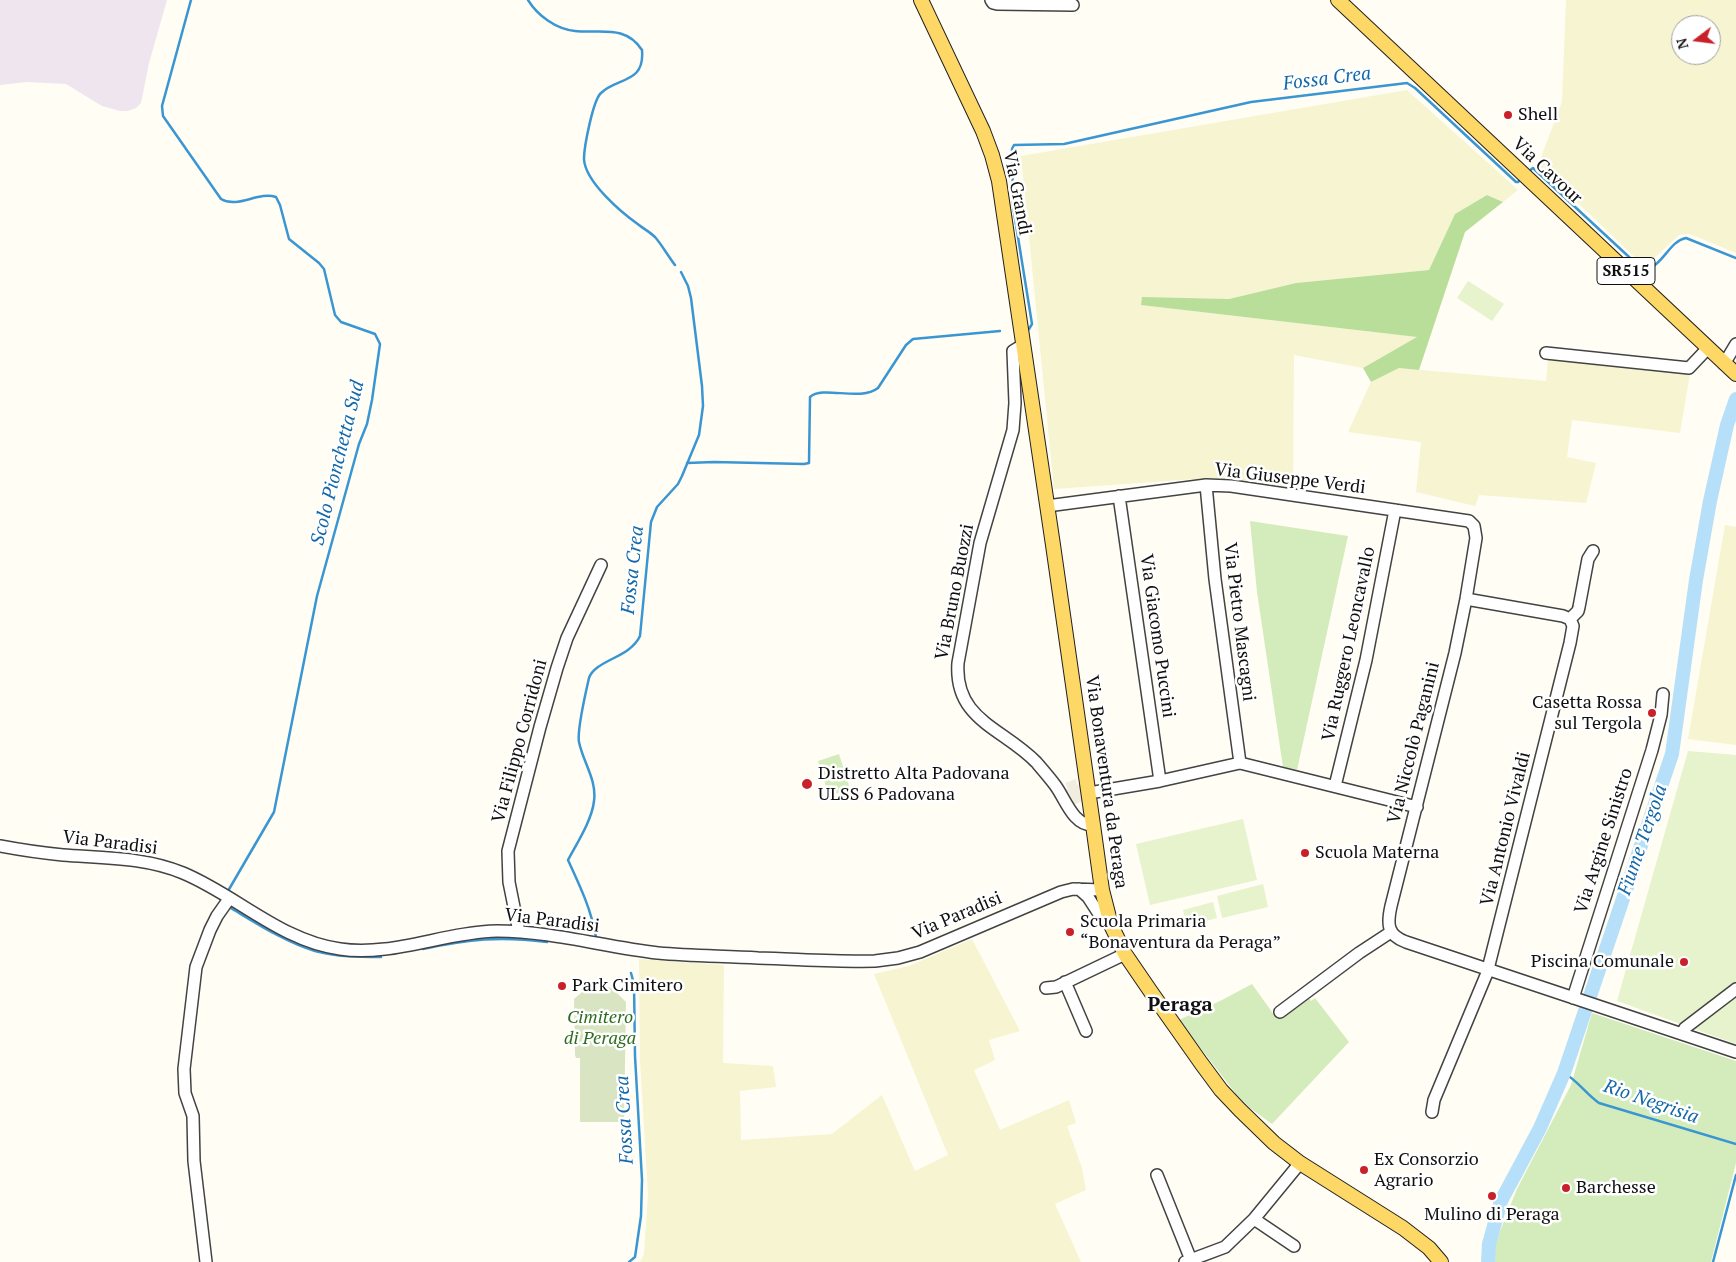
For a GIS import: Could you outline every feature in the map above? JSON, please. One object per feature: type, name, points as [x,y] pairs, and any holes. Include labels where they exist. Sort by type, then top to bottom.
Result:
[{"type":"main road","name":"Via Grandi","points":[[921,0],[983,131],[992,155],[1001,195],[1023,347]]},
{"type":"main road","name":"Via Cavour","points":[[1338,0],[1730,369]]},
{"type":"main road","name":"Via Bonaventura da Peraga","points":[[1023,347],[1102,890],[1111,925],[1125,954],[1191,1049],[1222,1090],[1263,1132],[1300,1164],[1392,1220],[1416,1237],[1442,1262]]},
{"type":"street","points":[[991,0],[993,3],[998,4],[1073,5]]},
{"type":"street","points":[[1730,369],[1736,344]]},
{"type":"street","name":"Via Bruno Buozzi","points":[[1023,347],[1013,351],[1013,430],[980,543],[958,663],[957,680],[961,696],[973,712],[1034,761],[1056,787],[1077,819],[1088,825],[1093,825]]},
{"type":"street","points":[[1546,353],[1689,368],[1708,348]]},
{"type":"street","name":"Via Giuseppe Verdi","points":[[1047,506],[1206,485],[1231,486],[1469,521]]},
{"type":"street","name":"Via Pietro Mascagni","points":[[1206,485],[1214,579],[1240,763]]},
{"type":"street","name":"Via Giacomo Puccini","points":[[1119,496],[1160,781]]},
{"type":"street","name":"Via Ruggero Leoncavallo","points":[[1335,786],[1366,660],[1395,510]]},
{"type":"street","name":"Via Niccolò Paganini","points":[[1391,932],[1389,914],[1455,653],[1466,599],[1476,538],[1474,526],[1469,521]]},
{"type":"street","name":"Via Antonio Vivaldi","points":[[1432,1112],[1441,1081],[1488,969],[1570,642],[1573,626],[1570,619],[1578,611],[1588,559],[1593,551]]},
{"type":"street","name":"Via Filippo Corridoni","points":[[519,932],[509,882],[508,852],[557,668],[567,638],[601,565]]},
{"type":"street","points":[[1466,599],[1563,616],[1570,619]]},
{"type":"street","name":"Via Argine Sinistro","points":[[1576,999],[1652,750],[1661,715],[1663,694]]},
{"type":"street","points":[[1089,793],[1160,781],[1240,763],[1417,807]]},
{"type":"street","name":"Via Paradisi","points":[[0,846],[29,852],[115,858],[181,872],[226,903],[255,914],[306,941],[341,950],[368,951],[476,933],[519,932],[659,953],[875,961],[898,958],[920,952],[1067,890],[1102,890]]},
{"type":"street","points":[[1079,889],[1088,897],[1101,917],[1111,925]]},
{"type":"street","points":[[206,1262],[194,1169],[193,1116],[185,1093],[184,1069],[196,967],[210,930],[226,903]]},
{"type":"street","points":[[1280,1012],[1359,953],[1391,932],[1400,939],[1736,1052]]},
{"type":"street","points":[[1046,988],[1056,987],[1125,954]]},
{"type":"street","points":[[1065,982],[1086,1031]]},
{"type":"street","points":[[1682,1034],[1685,1028],[1736,988]]},
{"type":"street","points":[[1157,1175],[1188,1261],[1224,1247],[1254,1219],[1300,1164]]},
{"type":"street","points":[[1254,1219],[1294,1246]]},
{"type":"shaded area","points":[[0,0],[167,0],[149,63],[141,103],[136,108],[120,111],[102,106],[66,84],[27,82],[0,85]]},
{"type":"shaded area","points":[[1566,0],[1736,0],[1736,253],[1690,234],[1685,234],[1679,235],[1650,262],[1640,262],[1538,165],[1562,102]]},
{"type":"shaded area","points":[[1407,90],[1518,190],[1503,202],[1487,195],[1455,214],[1429,270],[1296,283],[1229,299],[1142,298],[1142,305],[1418,337],[1363,368],[1294,355],[1293,490],[1210,478],[1054,489],[1021,156]]},
{"type":"shaded area","points":[[1548,360],[1690,374],[1680,433],[1572,420],[1567,457],[1596,463],[1586,503],[1479,495],[1475,506],[1416,492],[1421,442],[1348,432],[1371,382],[1399,368],[1546,381]]},
{"type":"shaded area","points":[[1725,525],[1736,527],[1736,745],[1688,739]]},
{"type":"shaded area","points":[[1076,779],[1077,785],[1080,784],[1082,801],[1074,805],[1065,790],[1068,789],[1065,783]]},
{"type":"shaded area","points":[[972,939],[1020,1031],[989,1040],[995,1060],[974,1070],[1000,1130],[1069,1100],[1076,1123],[1067,1126],[1082,1168],[1086,1190],[1055,1204],[1081,1262],[640,1262],[644,1254],[648,1195],[640,1060],[639,959],[724,965],[723,1063],[773,1066],[776,1087],[740,1091],[741,1140],[832,1134],[882,1095],[915,1171],[948,1155],[874,974],[909,966]]},
{"type":"green space","points":[[1487,195],[1503,202],[1465,232],[1419,370],[1399,368],[1371,382],[1363,368],[1417,337],[1141,305],[1142,297],[1229,299],[1296,283],[1429,270],[1455,214]]},
{"type":"green space","points":[[1468,281],[1504,304],[1492,321],[1457,298]]},
{"type":"green space","points":[[1250,521],[1348,536],[1297,770],[1283,767],[1257,592]]},
{"type":"green space","points":[[1688,751],[1736,755],[1736,1044],[1617,1001]]},
{"type":"green space","points":[[839,754],[850,789],[829,796],[818,761]]},
{"type":"green space","points":[[1243,819],[1257,880],[1150,905],[1136,844]]},
{"type":"green space","points":[[1263,884],[1268,907],[1222,918],[1217,896]]},
{"type":"green space","points":[[1213,902],[1217,918],[1187,926],[1183,910]]},
{"type":"green space","points":[[1252,984],[1277,1019],[1308,997],[1311,1001],[1315,998],[1349,1042],[1272,1124],[1250,1108],[1236,1094],[1179,1020]]},
{"type":"green space","name":"Cimitero di Peraga","points":[[588,987],[595,987],[595,993],[604,993],[605,987],[612,988],[626,1002],[624,1122],[580,1122],[580,1058],[576,1058],[575,1055],[574,999]]},
{"type":"green space","points":[[1592,1013],[1736,1061],[1736,1163],[1711,1262],[1493,1262],[1494,1246],[1517,1189],[1571,1085]]},
{"type":"waterway","name":"Scolo Pionchetta Sud","points":[[191,0],[162,106],[163,116],[221,199],[234,202],[262,196],[276,197],[289,239],[324,269],[335,315],[341,322],[375,334],[380,344],[367,424],[359,444],[317,596],[274,812],[228,891]]},
{"type":"waterway","points":[[528,0],[542,16],[554,25],[575,31],[620,33],[628,36],[642,50],[642,61],[635,74],[607,88],[598,97],[589,124],[584,159],[586,168],[597,187],[623,213],[655,237],[675,265]]},
{"type":"waterway","name":"Fossa Crea","points":[[1029,329],[1032,324],[1013,206],[1012,149],[1014,145],[1064,144],[1251,102],[1407,83],[1415,88],[1516,182],[1521,179]]},
{"type":"waterway","name":"Fossa Crea","points":[[1528,172],[1533,168],[1642,269],[1655,265],[1674,244],[1686,238],[1736,258]]},
{"type":"waterway","name":"Fossa Crea","points":[[596,937],[588,907],[568,860],[587,824],[594,801],[592,778],[579,742],[579,729],[589,678],[598,667],[629,649],[640,636],[651,522],[657,507],[678,484],[699,435],[703,406],[702,386],[691,298],[688,286],[681,272]]},
{"type":"waterway","name":"Fossa Crea","points":[[687,463],[809,463],[810,397],[824,393],[862,394],[878,388],[906,345],[913,339],[1000,331]]},
{"type":"waterway","name":"Fiume Tergola","points":[[1488,1262],[1489,1244],[1501,1201],[1540,1128],[1564,1073],[1672,754],[1696,580],[1710,501],[1727,425],[1736,399]]},
{"type":"waterway","name":"Scolo Pionchetta Sud","points":[[229,907],[260,926],[315,951],[340,956],[381,957]]},
{"type":"waterway","name":"Scolo Pionchetta Sud","points":[[423,949],[455,943],[499,939],[547,942]]},
{"type":"waterway","name":"Fossa Crea","points":[[629,1262],[635,1257],[641,1216],[642,1180],[635,1056],[634,984],[631,973]]},
{"type":"waterway","name":"Rio Negrisia","points":[[1564,1073],[1599,1103],[1736,1144]]},
{"type":"waterway","name":"Rio Negrisia","points":[[1713,1262],[1736,1175]]},
{"type":"place","name":"Shell","points":[[1508,115]]},
{"type":"place","name":"Casetta Rossa sul Tergola","points":[[1652,713]]},
{"type":"place","name":"Distretto Alta Padovana ULSS 6 Padovana","points":[[807,784]]},
{"type":"place","name":"Scuola Materna","points":[[1305,853]]},
{"type":"place","name":"Scuola Primaria “Bonaventura da Peraga”","points":[[1070,932]]},
{"type":"place","name":"Piscina Comunale","points":[[1684,962]]},
{"type":"place","name":"Park Cimitero","points":[[562,986]]},
{"type":"place","name":"Ex Consorzio Agrario","points":[[1364,1170]]},
{"type":"place","name":"Barchesse","points":[[1566,1188]]},
{"type":"place","name":"Mulino di Peraga","points":[[1492,1196]]},
{"type":"district","name":"Peraga","points":[[1180,1005]]}]
